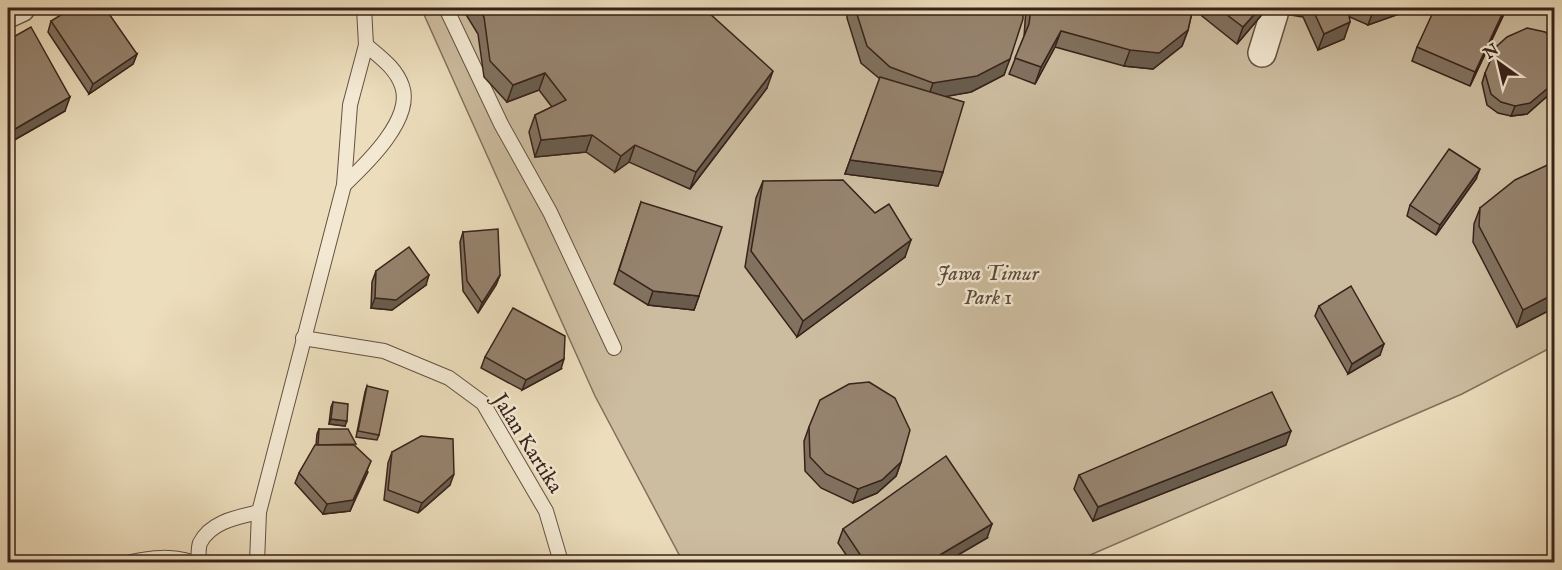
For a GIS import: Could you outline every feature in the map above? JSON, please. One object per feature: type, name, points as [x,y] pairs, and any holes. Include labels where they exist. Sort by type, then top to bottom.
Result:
[{"type":"street","points":[[8,14],[21,8]]},
{"type":"street","points":[[1262,53],[1274,14]]},
{"type":"lane","points":[[257,562],[259,512],[303,338],[319,292],[344,185],[350,105],[366,45],[364,8]]},
{"type":"lane","points":[[446,8],[501,124],[550,212],[614,348]]},
{"type":"lane","points":[[344,185],[384,143],[396,122],[404,99],[402,86],[392,67],[366,45]]},
{"type":"lane","name":"Jalan Kartika","points":[[303,338],[384,351],[449,378],[483,403],[546,511],[561,562]]},
{"type":"lane","points":[[198,562],[200,543],[212,530],[224,521],[259,512]]},
{"type":"lane","points":[[131,562],[164,557],[192,562]]},
{"type":"green space","name":"Jawa Timur Park 1","points":[[421,8],[1554,8],[1554,346],[1462,394],[1074,562],[683,562],[595,396]]},
{"type":"building","points":[[72,8],[105,8],[137,54],[93,84],[51,21]]},
{"type":"building","points":[[478,8],[710,8],[708,12],[773,71],[696,172],[635,145],[621,156],[592,135],[541,140],[535,115],[566,100],[545,73],[513,85],[490,61],[484,17]]},
{"type":"building","points":[[855,8],[1023,8],[1023,19],[1010,59],[977,76],[933,83],[890,67],[867,46]]},
{"type":"building","points":[[1031,8],[1193,8],[1188,30],[1159,53],[1130,50],[1061,31],[1041,67],[1015,58],[1029,24]]},
{"type":"building","points":[[1218,8],[1260,8],[1243,27]]},
{"type":"building","points":[[1312,8],[1348,8],[1350,22],[1324,34]]},
{"type":"building","points":[[1435,8],[1505,8],[1475,72],[1417,47]]},
{"type":"building","points":[[31,27],[70,97],[15,129],[8,116],[8,40]]},
{"type":"building","points":[[1527,28],[1545,32],[1554,40],[1554,83],[1530,103],[1515,106],[1501,102],[1491,94],[1485,73],[1497,46],[1507,37]]},
{"type":"building","points":[[880,77],[964,102],[943,172],[850,160]]},
{"type":"building","points":[[1449,149],[1480,169],[1440,225],[1410,205]]},
{"type":"building","points":[[1554,162],[1554,294],[1523,310],[1479,226],[1480,208],[1515,180]]},
{"type":"building","points":[[843,180],[875,213],[889,204],[911,240],[803,321],[751,251],[763,181]]},
{"type":"building","points":[[641,202],[722,227],[699,296],[653,291],[619,270]]},
{"type":"building","points":[[498,229],[500,275],[482,303],[467,281],[463,232]]},
{"type":"building","points":[[409,247],[429,275],[396,300],[375,298],[376,271]]},
{"type":"building","points":[[1351,286],[1384,344],[1352,364],[1319,306]]},
{"type":"building","points":[[513,308],[565,336],[564,359],[526,380],[485,357]]},
{"type":"building","points":[[869,382],[895,398],[910,430],[901,462],[882,480],[858,489],[826,474],[810,457],[809,427],[820,400],[849,384]]},
{"type":"building","points":[[367,386],[388,391],[379,435],[358,431]]},
{"type":"building","points":[[1272,392],[1291,431],[1098,507],[1079,475]]},
{"type":"building","points":[[333,402],[348,404],[347,421],[331,419]]},
{"type":"building","points":[[319,429],[348,429],[356,444],[318,445]]},
{"type":"building","points":[[421,436],[453,439],[454,474],[422,503],[388,490],[392,452]]},
{"type":"building","points":[[315,445],[354,445],[371,461],[353,500],[327,504],[299,473]]},
{"type":"building","points":[[946,456],[992,524],[928,562],[865,562],[843,529]]}]
